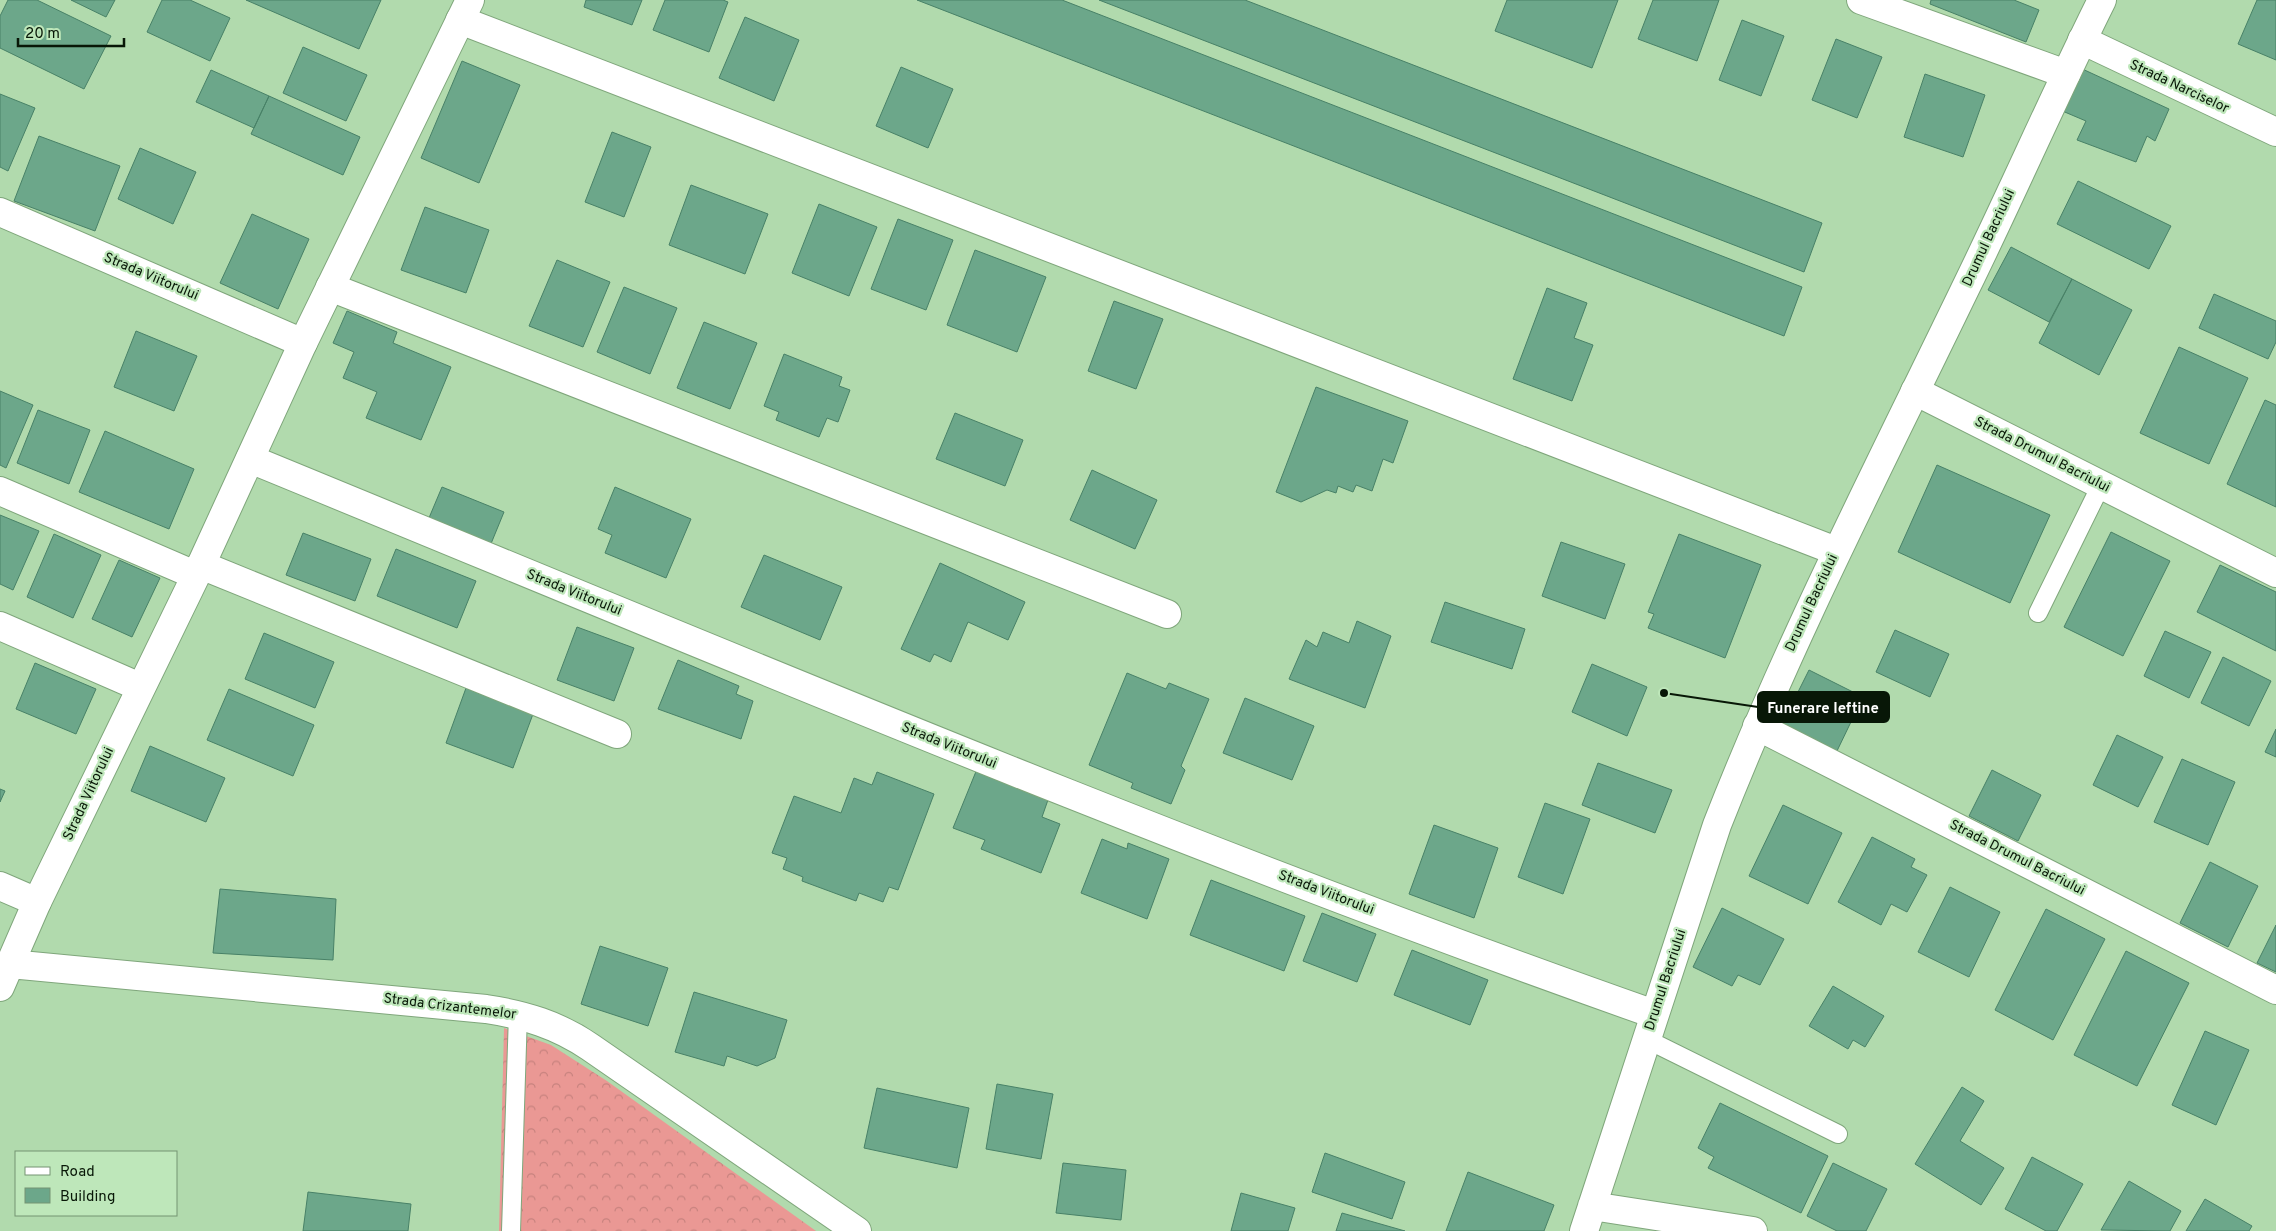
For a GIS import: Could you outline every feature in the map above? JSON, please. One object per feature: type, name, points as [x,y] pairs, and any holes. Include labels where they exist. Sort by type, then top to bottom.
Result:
[{"type":"street","points":[[1861,0],[2066,74]]},
{"type":"street","name":"Drumul Bacriului","points":[[1584,1231],[1717,825],[1757,726],[1836,551],[1967,286],[2102,0]]},
{"type":"street","points":[[465,10],[1836,551]]},
{"type":"street","name":"Strada Viitorului","points":[[5,975],[37,902],[198,570],[303,343],[465,10]]},
{"type":"street","name":"Strada Narciselor","points":[[2082,40],[2276,132]]},
{"type":"street","name":"Strada Viitorului","points":[[0,212],[303,343]]},
{"type":"street","points":[[330,287],[1167,614]]},
{"type":"street","name":"Strada Drumul Bacriului","points":[[1915,391],[2276,574]]},
{"type":"street","name":"Strada Viitorului","points":[[250,459],[962,752],[1396,920],[1650,1026]]},
{"type":"street","points":[[0,491],[617,734]]},
{"type":"street","points":[[0,626],[140,687]]},
{"type":"street","name":"Strada Drumul Bacriului","points":[[1757,726],[2276,990]]},
{"type":"street","points":[[0,886],[37,902]]},
{"type":"street","name":"Strada Crizantemelor","points":[[5,975],[476,1008],[518,1014],[568,1032],[857,1231]]},
{"type":"street","points":[[1592,1206],[1753,1231]]},
{"type":"lane","points":[[2038,613],[2101,485]]},
{"type":"lane","points":[[510,1231],[518,1014]]},
{"type":"lane","points":[[1650,1026],[1838,1134]]},
{"type":"green space","points":[[504,1028],[551,1045],[607,1081],[816,1231],[499,1231]]},
{"type":"building","points":[[8,0],[37,0],[111,36],[84,89],[0,48],[0,16]]},
{"type":"building","points":[[71,0],[115,0],[106,17]]},
{"type":"building","points":[[162,0],[190,0],[230,18],[210,61],[147,32]]},
{"type":"building","points":[[246,0],[381,0],[359,49]]},
{"type":"building","points":[[586,0],[642,0],[632,25],[584,7]]},
{"type":"building","points":[[665,0],[723,0],[728,2],[709,52],[653,30]]},
{"type":"building","points":[[917,0],[1062,0],[1802,287],[1784,336]]},
{"type":"building","points":[[1099,0],[1245,0],[1822,223],[1804,272]]},
{"type":"building","points":[[1507,0],[1618,0],[1592,68],[1495,31]]},
{"type":"building","points":[[1653,0],[1719,0],[1697,61],[1638,39]]},
{"type":"building","points":[[1931,0],[2014,0],[2039,10],[2026,42],[1930,4]]},
{"type":"building","points":[[2257,0],[2276,0],[2276,60],[2238,44]]},
{"type":"building","points":[[745,17],[799,40],[774,101],[719,78]]},
{"type":"building","points":[[1742,20],[1784,36],[1761,96],[1719,80]]},
{"type":"building","points":[[1836,39],[1882,57],[1857,118],[1812,100]]},
{"type":"building","points":[[303,47],[367,75],[346,121],[283,93]]},
{"type":"building","points":[[462,61],[520,85],[479,183],[421,158]]},
{"type":"building","points":[[901,67],[953,89],[928,148],[876,126]]},
{"type":"building","points":[[2078,67],[2169,109],[2155,141],[2147,136],[2136,162],[2077,140],[2086,121],[2060,110]]},
{"type":"building","points":[[211,70],[269,96],[254,128],[196,102]]},
{"type":"building","points":[[1925,74],[1985,95],[1963,157],[1904,137]]},
{"type":"building","points":[[0,94],[35,108],[8,171],[0,167]]},
{"type":"building","points":[[269,96],[360,137],[343,175],[251,134]]},
{"type":"building","points":[[612,132],[651,147],[624,217],[585,202]]},
{"type":"building","points":[[39,136],[120,166],[95,231],[14,201]]},
{"type":"building","points":[[140,148],[196,172],[173,224],[118,199]]},
{"type":"building","points":[[2078,181],[2171,226],[2149,269],[2057,224]]},
{"type":"building","points":[[691,185],[768,214],[745,274],[669,245]]},
{"type":"building","points":[[819,204],[877,227],[849,296],[792,273]]},
{"type":"building","points":[[425,207],[489,230],[466,293],[401,270]]},
{"type":"building","points":[[252,214],[309,239],[278,309],[220,283]]},
{"type":"building","points":[[898,219],[953,240],[926,310],[871,289]]},
{"type":"building","points":[[2011,247],[2072,279],[2049,322],[1988,290]]},
{"type":"building","points":[[975,250],[1046,277],[1017,352],[947,325]]},
{"type":"building","points":[[557,260],[610,282],[583,347],[529,326]]},
{"type":"building","points":[[2072,279],[2132,310],[2099,375],[2039,343]]},
{"type":"building","points":[[624,287],[677,308],[650,374],[597,352]]},
{"type":"building","points":[[1547,288],[1587,303],[1574,338],[1593,345],[1572,401],[1513,379]]},
{"type":"building","points":[[2214,294],[2276,321],[2276,342],[2268,359],[2199,328]]},
{"type":"building","points":[[1114,301],[1163,319],[1136,389],[1088,371]]},
{"type":"building","points":[[347,311],[397,332],[393,343],[451,367],[421,440],[366,418],[377,392],[343,378],[354,352],[333,343]]},
{"type":"building","points":[[704,322],[757,343],[730,409],[677,388]]},
{"type":"building","points":[[136,331],[197,356],[174,411],[114,387]]},
{"type":"building","points":[[2179,347],[2248,378],[2209,464],[2140,433]]},
{"type":"building","points":[[784,354],[842,377],[839,386],[850,390],[838,422],[827,418],[819,437],[776,420],[779,412],[764,406]]},
{"type":"building","points":[[1316,387],[1408,421],[1393,463],[1383,459],[1372,491],[1356,485],[1353,492],[1338,486],[1336,493],[1327,490],[1301,502],[1276,492]]},
{"type":"building","points":[[0,391],[33,405],[6,468],[0,465]]},
{"type":"building","points":[[2265,400],[2276,405],[2276,507],[2227,484]]},
{"type":"building","points":[[38,410],[90,430],[69,484],[17,463]]},
{"type":"building","points":[[955,413],[1023,440],[1005,486],[936,459]]},
{"type":"building","points":[[105,431],[194,469],[169,529],[79,492]]},
{"type":"building","points":[[1937,465],[2050,515],[2010,603],[1898,552]]},
{"type":"building","points":[[1092,470],[1157,500],[1135,549],[1070,520]]},
{"type":"building","points":[[442,487],[504,512],[488,551],[426,525]]},
{"type":"building","points":[[615,487],[691,519],[666,578],[605,553],[612,535],[598,529]]},
{"type":"building","points":[[0,515],[39,531],[13,590],[0,584]]},
{"type":"building","points":[[2111,532],[2170,561],[2123,656],[2064,627]]},
{"type":"building","points":[[303,533],[371,559],[355,601],[286,575]]},
{"type":"building","points":[[54,534],[101,555],[73,618],[27,597]]},
{"type":"building","points":[[1679,534],[1761,565],[1725,658],[1648,628],[1654,614],[1648,612]]},
{"type":"building","points":[[1561,542],[1625,564],[1605,619],[1542,596]]},
{"type":"building","points":[[396,549],[476,581],[457,628],[377,596]]},
{"type":"building","points":[[764,555],[842,587],[820,640],[741,607]]},
{"type":"building","points":[[119,560],[160,578],[132,637],[92,619]]},
{"type":"building","points":[[940,563],[1025,602],[1008,640],[968,622],[951,662],[934,654],[930,662],[901,649]]},
{"type":"building","points":[[2220,565],[2276,592],[2276,651],[2197,612]]},
{"type":"building","points":[[1445,602],[1525,629],[1512,669],[1431,642]]},
{"type":"building","points":[[1357,621],[1391,636],[1365,708],[1289,679],[1306,640],[1317,647],[1323,632],[1349,643]]},
{"type":"building","points":[[577,627],[634,648],[614,701],[557,680]]},
{"type":"building","points":[[1895,630],[1949,654],[1930,697],[1876,672]]},
{"type":"building","points":[[2165,631],[2211,652],[2189,698],[2144,676]]},
{"type":"building","points":[[264,633],[334,662],[315,708],[245,679]]},
{"type":"building","points":[[2223,657],[2271,681],[2249,726],[2201,703]]},
{"type":"building","points":[[678,660],[739,686],[736,694],[753,701],[741,739],[658,709]]},
{"type":"building","points":[[35,663],[96,689],[76,734],[16,709]]},
{"type":"building","points":[[1592,664],[1647,687],[1627,736],[1572,712]]},
{"type":"building","points":[[1809,670],[1863,697],[1836,753],[1781,726]]},
{"type":"building","points":[[1127,673],[1166,689],[1169,683],[1209,699],[1181,766],[1185,770],[1171,804],[1131,788],[1133,783],[1089,765]]},
{"type":"building","points":[[466,688],[533,714],[513,768],[446,743]]},
{"type":"building","points":[[229,689],[314,725],[293,776],[207,740]]},
{"type":"building","points":[[1245,698],[1314,726],[1292,780],[1223,753]]},
{"type":"building","points":[[2276,729],[2276,757],[2265,752]]},
{"type":"building","points":[[2117,735],[2163,757],[2138,807],[2093,785]]},
{"type":"building","points":[[150,746],[225,778],[206,822],[131,791]]},
{"type":"building","points":[[2182,759],[2235,782],[2208,845],[2154,822]]},
{"type":"building","points":[[1598,763],[1672,790],[1655,833],[1582,805]]},
{"type":"building","points":[[977,769],[1049,797],[1042,817],[1060,824],[1041,873],[981,849],[985,840],[953,828]]},
{"type":"building","points":[[1992,770],[2041,795],[2018,841],[1969,816]]},
{"type":"building","points":[[877,772],[934,794],[898,890],[889,887],[883,902],[859,893],[856,901],[802,881],[803,877],[783,869],[787,858],[772,853],[794,796],[841,813],[854,778],[872,785]]},
{"type":"building","points":[[0,789],[5,791],[0,802]]},
{"type":"building","points":[[1545,803],[1590,819],[1563,894],[1518,877]]},
{"type":"building","points":[[1783,805],[1842,833],[1808,904],[1749,876]]},
{"type":"building","points":[[1434,825],[1498,848],[1474,918],[1409,894]]},
{"type":"building","points":[[1872,837],[1915,859],[1911,867],[1927,875],[1907,912],[1891,904],[1881,925],[1838,902]]},
{"type":"building","points":[[1102,839],[1127,849],[1128,843],[1169,859],[1147,919],[1081,893]]},
{"type":"building","points":[[2210,862],[2258,886],[2228,947],[2180,923]]},
{"type":"building","points":[[1211,880],[1305,916],[1284,971],[1190,935]]},
{"type":"building","points":[[1950,887],[2000,912],[1969,977],[1918,952]]},
{"type":"building","points":[[220,889],[336,899],[333,960],[213,953]]},
{"type":"building","points":[[1722,908],[1784,939],[1760,985],[1738,975],[1732,986],[1693,967]]},
{"type":"building","points":[[2046,909],[2105,939],[2053,1040],[1995,1010]]},
{"type":"building","points":[[1322,913],[1376,934],[1357,982],[1303,961]]},
{"type":"building","points":[[2276,925],[2276,972],[2257,963]]},
{"type":"building","points":[[600,946],[668,968],[648,1026],[581,1004]]},
{"type":"building","points":[[1412,950],[1488,980],[1470,1025],[1394,995]]},
{"type":"building","points":[[2126,951],[2189,983],[2137,1086],[2074,1055]]},
{"type":"building","points":[[1833,986],[1884,1016],[1865,1047],[1853,1040],[1848,1049],[1809,1026]]},
{"type":"building","points":[[694,992],[787,1020],[775,1058],[757,1066],[727,1056],[724,1066],[675,1052]]},
{"type":"building","points":[[2205,1031],[2249,1050],[2216,1125],[2172,1105]]},
{"type":"building","points":[[997,1084],[1053,1094],[1041,1159],[986,1149]]},
{"type":"building","points":[[1962,1087],[1984,1101],[1960,1141],[2004,1168],[1981,1205],[1915,1164]]},
{"type":"building","points":[[877,1088],[969,1108],[957,1168],[864,1148]]},
{"type":"building","points":[[1720,1103],[1828,1156],[1801,1213],[1708,1168],[1714,1157],[1698,1148]]},
{"type":"building","points":[[1325,1153],[1405,1182],[1392,1219],[1312,1192]]},
{"type":"building","points":[[2032,1157],[2083,1184],[2057,1231],[2046,1231],[2005,1209]]},
{"type":"building","points":[[1063,1163],[1126,1170],[1121,1220],[1056,1213]]},
{"type":"building","points":[[1833,1163],[1887,1189],[1866,1231],[1837,1231],[1807,1216]]},
{"type":"building","points":[[1468,1172],[1554,1205],[1544,1231],[1446,1231]]},
{"type":"building","points":[[2129,1181],[2181,1211],[2170,1231],[2101,1230]]},
{"type":"building","points":[[308,1192],[411,1204],[408,1231],[303,1231]]},
{"type":"building","points":[[1241,1193],[1295,1208],[1288,1231],[1231,1231]]},
{"type":"building","points":[[2205,1199],[2252,1226],[2249,1231],[2186,1231]]},
{"type":"building","points":[[1342,1213],[1405,1231],[1336,1231]]},
{"type":"place","name":"Funerare Ieftine","points":[[1664,693]]}]
